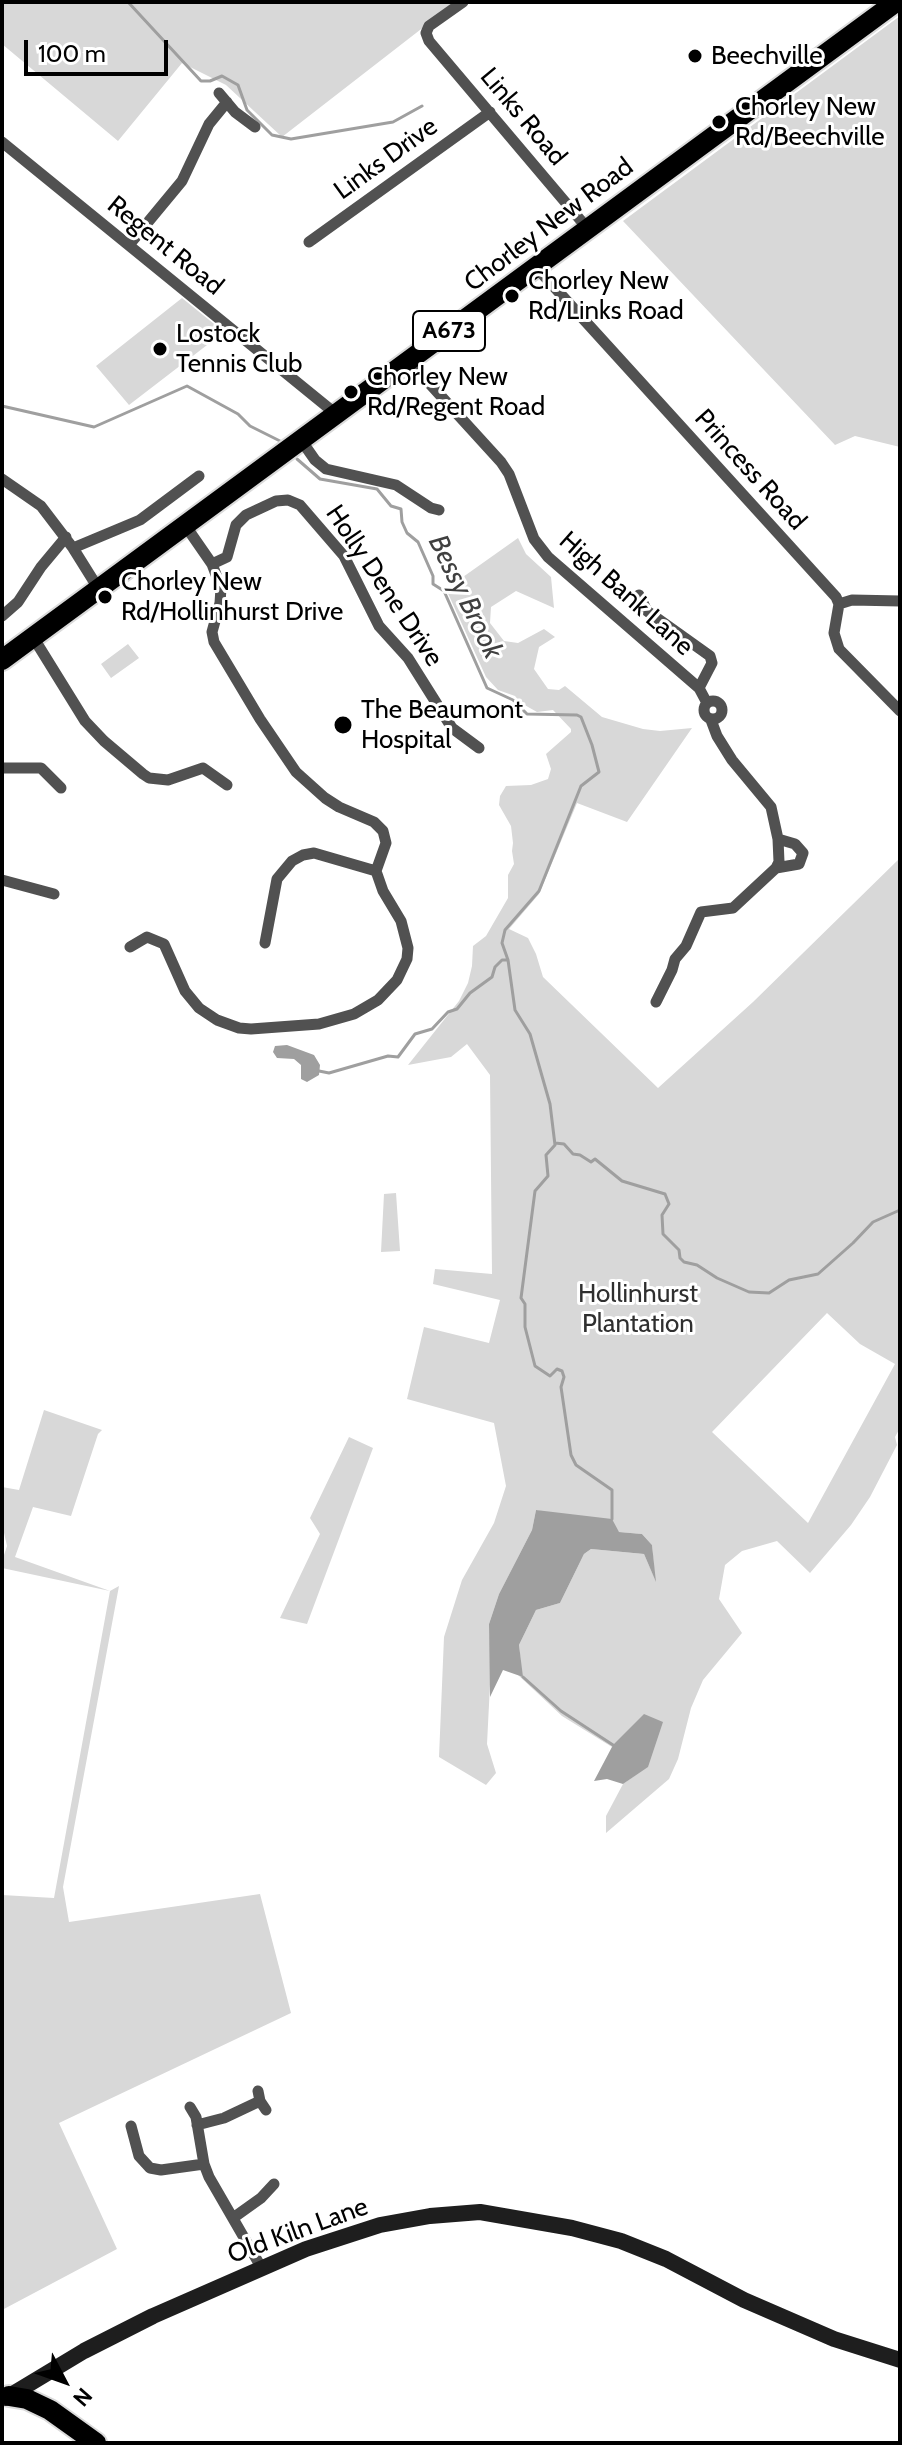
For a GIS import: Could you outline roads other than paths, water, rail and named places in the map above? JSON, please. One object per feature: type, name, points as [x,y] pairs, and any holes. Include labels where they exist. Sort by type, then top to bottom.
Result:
[{"type":"highway","name":"Chorley New Road","points":[[2,660],[896,2]]},
{"type":"highway","points":[[4,2396],[76,2443]]},
{"type":"highway","points":[[4,2396],[27,2399],[50,2410],[96,2443]]},
{"type":"main road","name":"Old Kiln Lane","points":[[4,2396],[194,2296],[338,2237],[430,2216],[488,2213],[572,2228],[621,2241],[666,2259],[744,2300],[821,2334],[900,2360]]},
{"type":"street","name":"Links Road","points":[[463,2],[429,26],[426,33],[429,41],[588,229]]},
{"type":"street","points":[[129,245],[177,187],[181,168],[223,97],[235,112],[255,127]]},
{"type":"street","name":"Links Drive","points":[[309,242],[490,112]]},
{"type":"street","name":"Regent Road","points":[[2,142],[336,414]]},
{"type":"street","name":"Princess Road","points":[[536,267],[836,597],[839,604]]},
{"type":"street","name":"High Bank Lane","points":[[409,361],[501,462],[509,474],[534,539],[548,557],[699,688],[707,703],[716,701],[722,708],[720,717],[711,720],[717,736],[732,760],[771,807],[778,839]]},
{"type":"street","points":[[301,440],[315,460],[326,469],[396,485],[431,508],[441,510]]},
{"type":"street","points":[[73,548],[140,520],[192,478]]},
{"type":"street","points":[[2,479],[41,506],[66,537],[98,588]]},
{"type":"street","name":"Holly Dene Drive","points":[[212,564],[227,557],[236,525],[246,515],[276,501],[288,500],[300,505],[344,556],[379,626],[408,658],[452,728],[479,748]]},
{"type":"street","points":[[130,947],[147,937],[164,944],[185,991],[208,1015],[251,1029],[337,1020],[354,1014],[378,1000],[397,980],[407,959],[406,934],[376,871],[386,843],[383,831],[374,822],[339,807],[319,794],[296,772],[260,719],[214,642],[212,632],[221,596],[212,564],[185,525]]},
{"type":"street","points":[[2,616],[18,602],[66,537]]},
{"type":"street","points":[[639,595],[647,611],[710,656],[712,663],[699,688]]},
{"type":"street","points":[[900,601],[852,600],[839,604],[834,633],[839,649],[900,711]]},
{"type":"street","points":[[33,637],[85,721],[143,774],[149,778],[168,780],[203,768],[227,785]]},
{"type":"street","points":[[2,768],[44,769],[61,788]]},
{"type":"street","points":[[656,1002],[701,912],[733,908],[776,868],[778,839],[795,844],[803,853],[799,864],[794,867],[776,868]]},
{"type":"street","points":[[265,943],[277,879],[292,861],[314,853],[376,871]]},
{"type":"street","points":[[2,880],[54,894]]},
{"type":"street","points":[[197,2125],[224,2118],[261,2100]]},
{"type":"street","points":[[190,2107],[197,2125],[204,2164],[261,2267]]},
{"type":"street","points":[[131,2126],[131,2140],[142,2161],[150,2168],[161,2170],[204,2164]]},
{"type":"street","points":[[233,2218],[264,2200],[274,2184]]},
{"type":"waterway","points":[[128,2],[201,81],[222,76],[238,85],[247,110],[272,135],[291,139],[393,122],[422,106]]},
{"type":"waterway","name":"Bessy Brook","points":[[2,406],[94,427],[187,386],[280,441]]},
{"type":"waterway","name":"Bessy Brook","points":[[297,459],[320,479],[377,489],[391,506],[401,509],[407,533],[418,542],[433,576],[433,584],[444,591],[487,688],[513,700],[527,714],[581,717],[592,745],[599,772],[581,786],[539,891],[505,930],[502,943],[508,960],[515,1010],[530,1034],[550,1104],[555,1145],[546,1155],[548,1176],[535,1191],[521,1298],[525,1304],[525,1327],[535,1366],[550,1376],[557,1369],[562,1371],[561,1387],[571,1455],[576,1465],[612,1490],[612,1519]]},
{"type":"waterway","points":[[319,1071],[329,1073],[388,1056],[398,1057],[415,1034],[432,1029],[492,977],[495,967],[502,960],[508,960]]},
{"type":"waterway","points":[[555,1143],[564,1144],[573,1154],[591,1162],[595,1159],[622,1181],[665,1194],[669,1204],[662,1215],[663,1234],[679,1250],[680,1258],[749,1292],[769,1293],[789,1280],[818,1274],[873,1222],[900,1210]]},
{"type":"waterway","points":[[523,1677],[561,1711],[613,1745]]},
{"type":"place","name":"Beechville","points":[[695,56]]},
{"type":"place","name":"Chorley New Rd/Beechville","points":[[719,122]]},
{"type":"place","name":"Chorley New Rd/Links Road","points":[[512,296]]},
{"type":"place","name":"Lostock Tennis Club","points":[[160,349]]},
{"type":"place","name":"Chorley New Rd/Regent Road","points":[[351,392]]},
{"type":"place","name":"Chorley New Rd/Hollinhurst Drive","points":[[105,597]]},
{"type":"place","name":"The Beaumont Hospital","points":[[343,725]]},
{"type":"park label","name":"Hollinhurst Plantation","points":[[638,1309]]}]
